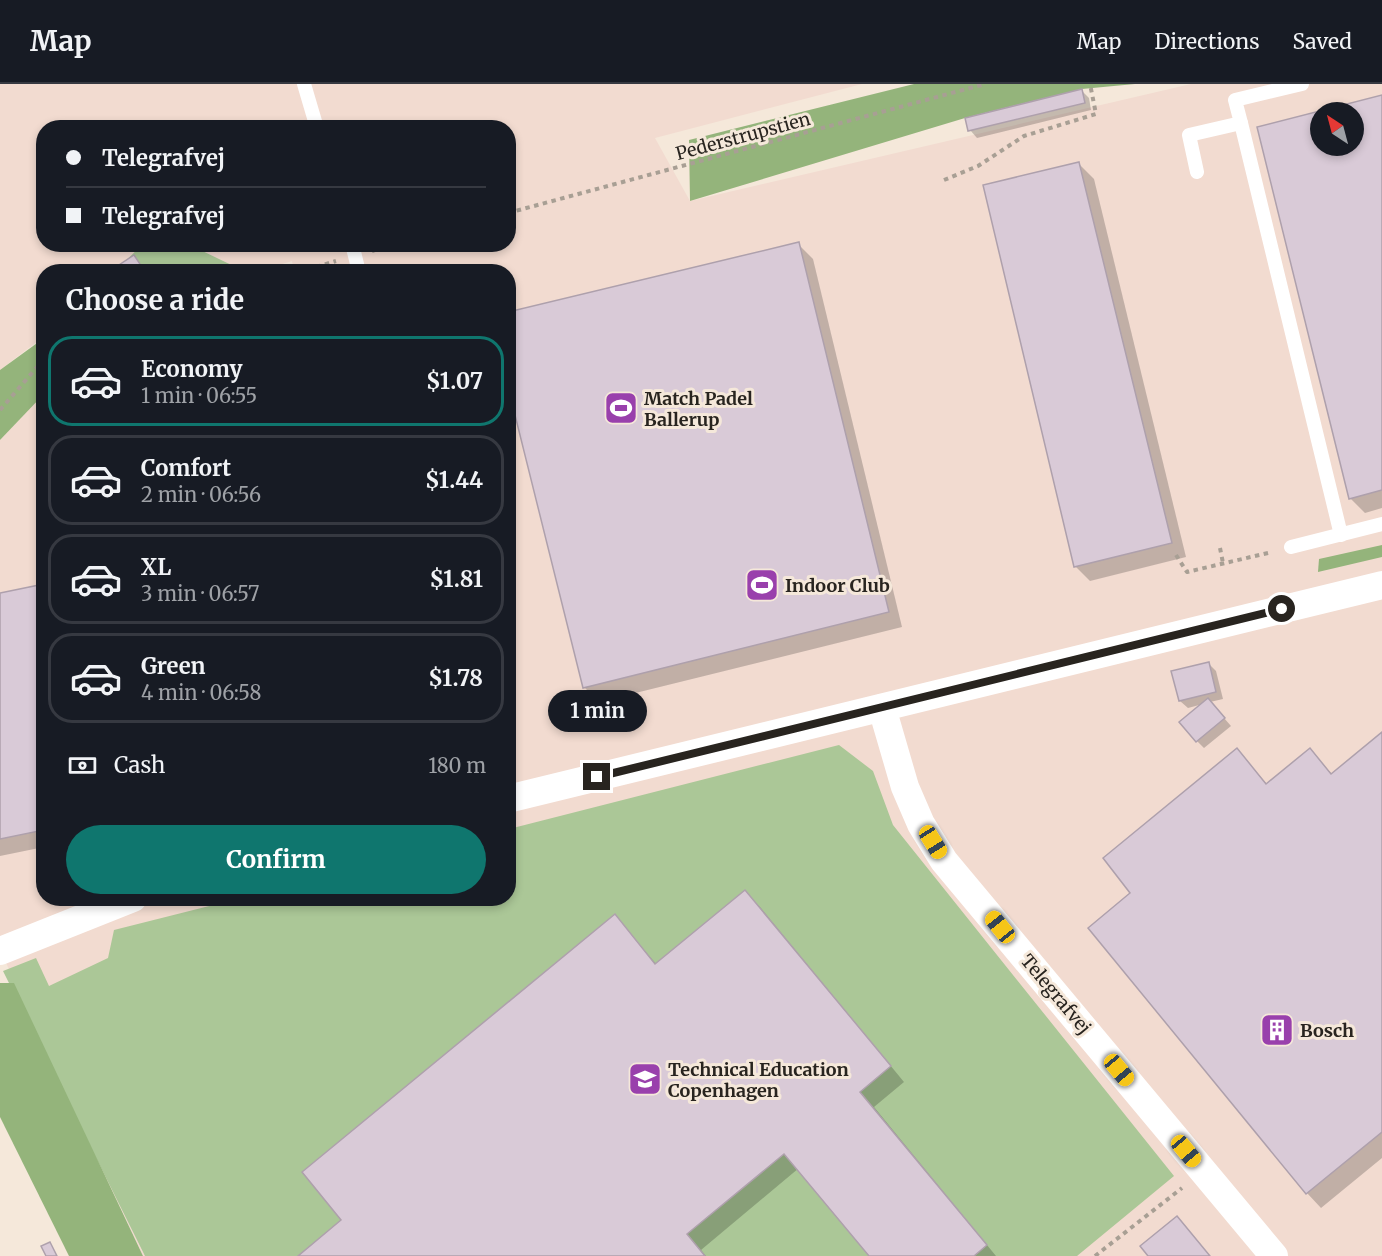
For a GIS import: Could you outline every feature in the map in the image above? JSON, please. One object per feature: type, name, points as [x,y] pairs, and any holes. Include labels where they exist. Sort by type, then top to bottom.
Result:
[{"type":"street","points":[[516,797],[1382,585]]},
{"type":"street","name":"Telegrafvej","points":[[882,708],[905,787],[921,824],[944,861],[1274,1256]]},
{"type":"street","points":[[0,951],[115,906]]},
{"type":"lane","points":[[304,84],[315,120]]},
{"type":"lane","points":[[1302,84],[1235,100],[1341,535]]},
{"type":"lane","points":[[1197,172],[1188,135],[1241,123]]},
{"type":"lane","points":[[1291,547],[1382,524]]},
{"type":"path","name":"Pederstrupstien","points":[[516,211],[984,84]]},
{"type":"path","points":[[944,180],[978,166],[1024,136],[1096,114],[1089,84]]},
{"type":"path","points":[[319,264],[349,252]]},
{"type":"path","points":[[0,410],[36,368]]},
{"type":"path","points":[[1176,555],[1187,572],[1291,547]]},
{"type":"path","points":[[1220,548],[1223,563]]},
{"type":"path","points":[[1095,1256],[1204,1172]]},
{"type":"shaded area","points":[[0,84],[862,84],[655,138],[690,201],[1191,84],[1382,84],[1382,1256],[143,1256],[0,950],[0,440],[36,402],[36,906],[516,906],[516,264],[293,264],[292,261],[282,264],[229,264],[205,252],[516,252],[516,120],[36,120],[36,252],[135,252],[122,264],[36,264],[36,342],[0,370]]},
{"type":"green space","points":[[914,84],[1135,84],[1082,89],[965,118],[690,201],[689,140]]},
{"type":"green space","points":[[135,252],[205,252],[229,264],[122,264]]},
{"type":"green space","points":[[36,344],[36,402],[0,440],[0,370]]},
{"type":"green space","points":[[1382,545],[1382,557],[1318,572],[1319,559]]},
{"type":"green space","points":[[839,745],[873,771],[893,825],[1174,1176],[1077,1256],[145,1256],[3,971],[36,958],[49,986],[108,958],[114,930],[209,906],[516,906],[516,827]]},
{"type":"green space","points":[[0,983],[14,983],[143,1256],[69,1256],[0,1117]]},
{"type":"building","points":[[1082,89],[1085,103],[968,131],[965,118]]},
{"type":"building","points":[[1382,95],[1382,490],[1349,499],[1257,127],[1310,113],[1310,156],[1364,156],[1364,102],[1355,102]]},
{"type":"building","points":[[1079,162],[1172,543],[1074,567],[983,185]]},
{"type":"building","points":[[799,242],[889,612],[583,688],[516,419],[516,310]]},
{"type":"building","points":[[134,255],[140,264],[120,264]]},
{"type":"building","points":[[36,586],[36,832],[0,839],[0,593]]},
{"type":"building","points":[[1209,662],[1216,692],[1179,701],[1171,671]]},
{"type":"building","points":[[1208,698],[1225,718],[1196,742],[1179,722]]},
{"type":"building","name":"Bosch","points":[[1382,732],[1382,1132],[1306,1194],[1088,928],[1130,893],[1103,858],[1237,748],[1266,784],[1310,748],[1331,774]]},
{"type":"building","name":"Technical Education Copenhagen","points":[[745,890],[891,1066],[860,1092],[987,1245],[974,1256],[869,1256],[784,1154],[687,1234],[705,1256],[298,1256],[341,1220],[302,1172],[615,914],[655,964]]},
{"type":"building","points":[[1177,1216],[1210,1256],[1148,1256],[1140,1246]]},
{"type":"building","points":[[50,1242],[57,1256],[46,1256],[41,1246]]},
{"type":"place","name":"Match Padel Ballerup","points":[[621,408]]},
{"type":"place","name":"Indoor Club","points":[[762,585]]},
{"type":"place","name":"Bosch","points":[[1277,1030]]},
{"type":"place","name":"Technical Education Copenhagen","points":[[645,1079]]},
{"type":"route","points":[[597,777],[1282,609]]}]
